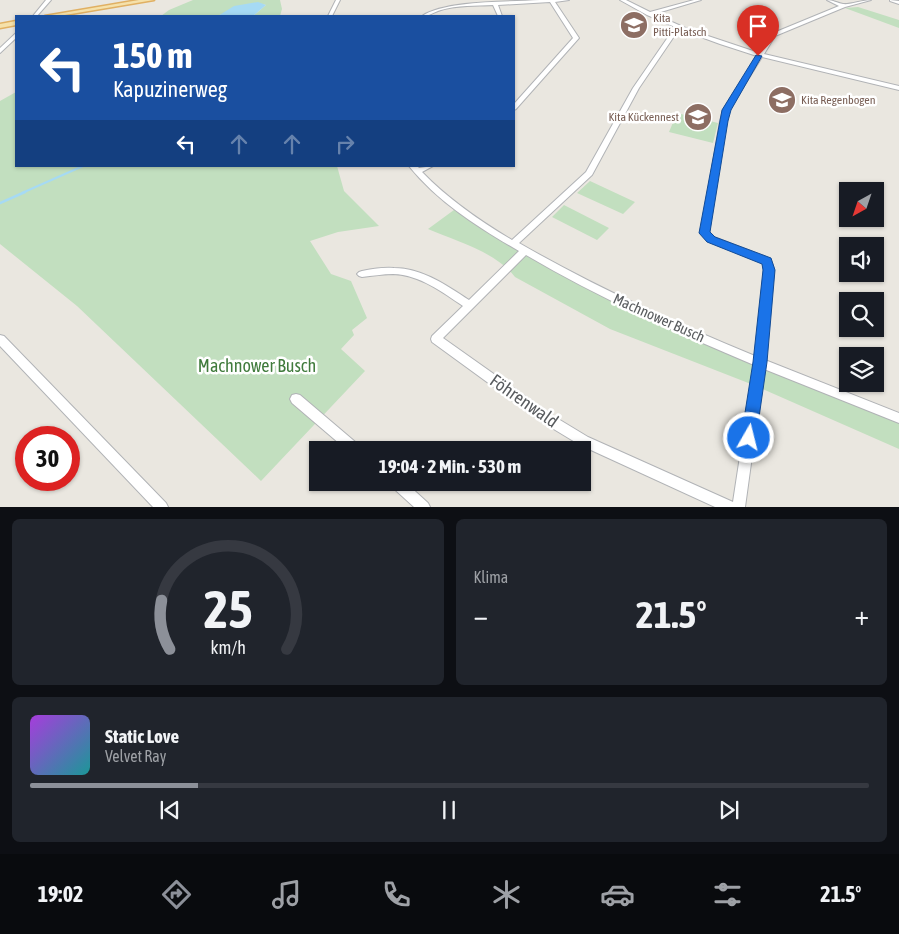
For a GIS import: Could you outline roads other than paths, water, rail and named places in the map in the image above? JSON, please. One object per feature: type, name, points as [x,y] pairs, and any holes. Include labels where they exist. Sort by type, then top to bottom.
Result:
[{"type":"main road","points":[[54,15],[151,0]]},
{"type":"main road","points":[[0,26],[15,22]]},
{"type":"street","points":[[36,15],[49,0]]},
{"type":"street","points":[[330,15],[338,0]]},
{"type":"street","points":[[428,15],[447,7],[567,0]]},
{"type":"street","points":[[622,0],[678,27],[759,54],[899,88]]},
{"type":"street","points":[[649,14],[699,0]]},
{"type":"street","points":[[828,0],[842,6]]},
{"type":"street","points":[[739,506],[760,362],[769,270],[767,261],[711,240],[705,233],[725,115],[769,39],[778,32],[842,6],[869,0]]},
{"type":"street","points":[[892,0],[899,3]]},
{"type":"street","points":[[515,107],[576,38],[552,1]]},
{"type":"street","points":[[495,4],[500,15]]},
{"type":"street","points":[[513,244],[589,173],[627,103],[678,27]]},
{"type":"street","points":[[0,51],[15,36]]},
{"type":"street","name":"Machnower Busch","points":[[415,169],[458,206],[513,244],[624,304],[899,418]]},
{"type":"street","name":"Föhrenwald","points":[[525,251],[436,339],[546,418],[584,441],[731,506]]},
{"type":"street","points":[[362,274],[394,271],[416,275],[434,282],[469,305]]},
{"type":"street","points":[[0,339],[162,506]]},
{"type":"street","points":[[296,399],[345,441]]},
{"type":"street","points":[[406,491],[424,506]]},
{"type":"water","points":[[258,2],[266,5],[254,15],[220,15],[234,6]]},
{"type":"waterway","points":[[22,193],[81,167]]},
{"type":"waterway","points":[[0,203],[25,192]]},
{"type":"place","name":"Kita Pitti-Platsch","points":[[634,25]]},
{"type":"place","name":"Kita Regenbogen","points":[[782,100]]},
{"type":"place","name":"Kita Kückennest","points":[[698,117]]}]
